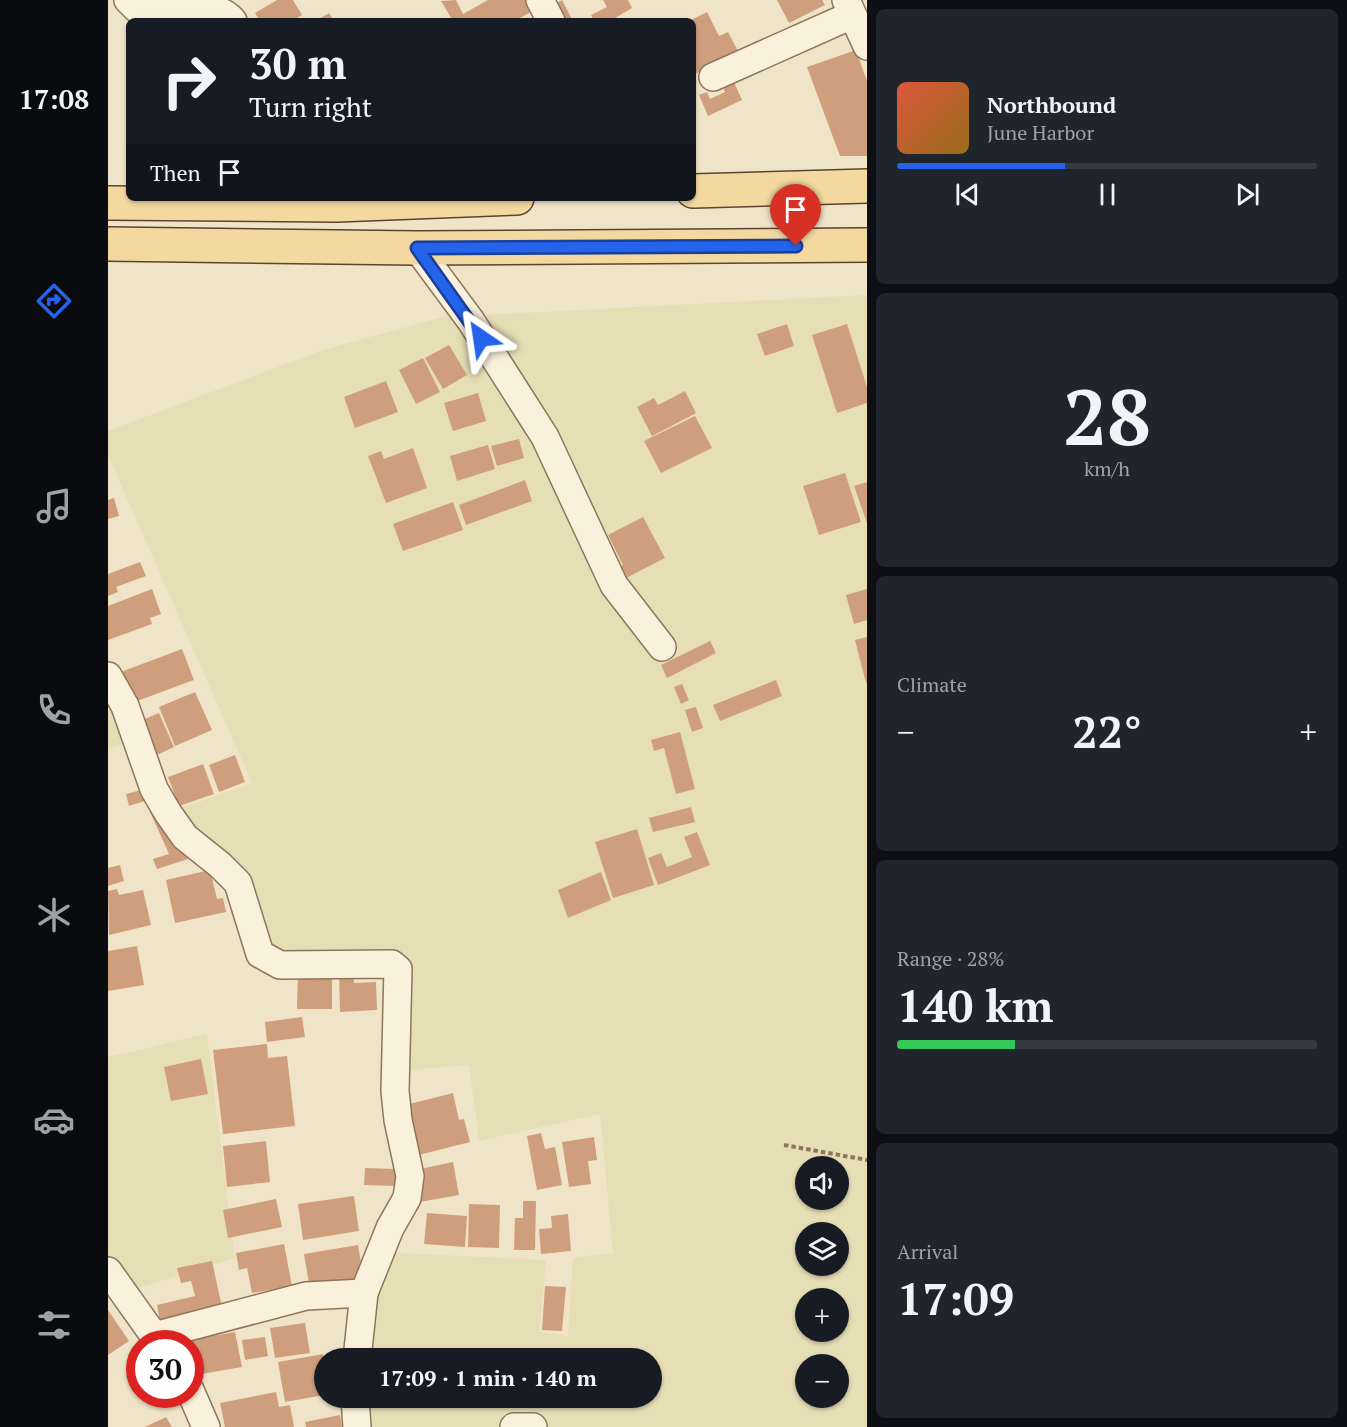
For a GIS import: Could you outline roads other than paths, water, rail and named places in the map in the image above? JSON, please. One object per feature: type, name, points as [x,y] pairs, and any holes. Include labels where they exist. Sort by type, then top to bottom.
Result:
[{"type":"main road","points":[[696,191],[867,186]]},
{"type":"main road","points":[[108,202],[335,201]]},
{"type":"main road","points":[[108,244],[417,248],[867,245]]},
{"type":"street","points":[[128,0],[136,9],[146,11],[210,2],[227,11],[231,18]]},
{"type":"street","points":[[540,0],[549,18]]},
{"type":"street","points":[[712,77],[849,7],[867,46]]},
{"type":"street","points":[[417,248],[471,321],[545,437],[614,585],[662,647]]},
{"type":"street","points":[[108,676],[125,706],[154,789],[168,813],[185,837],[238,883],[260,954],[280,965],[392,964],[398,969],[395,1091],[398,1120],[410,1176],[406,1198],[390,1228],[364,1293],[358,1348]]},
{"type":"street","points":[[108,1271],[150,1330]]},
{"type":"street","points":[[191,1330],[306,1296],[364,1293]]},
{"type":"street","points":[[198,1408],[206,1427]]},
{"type":"street","points":[[356,1408],[357,1427]]},
{"type":"street","points":[[514,1427],[533,1427]]}]
